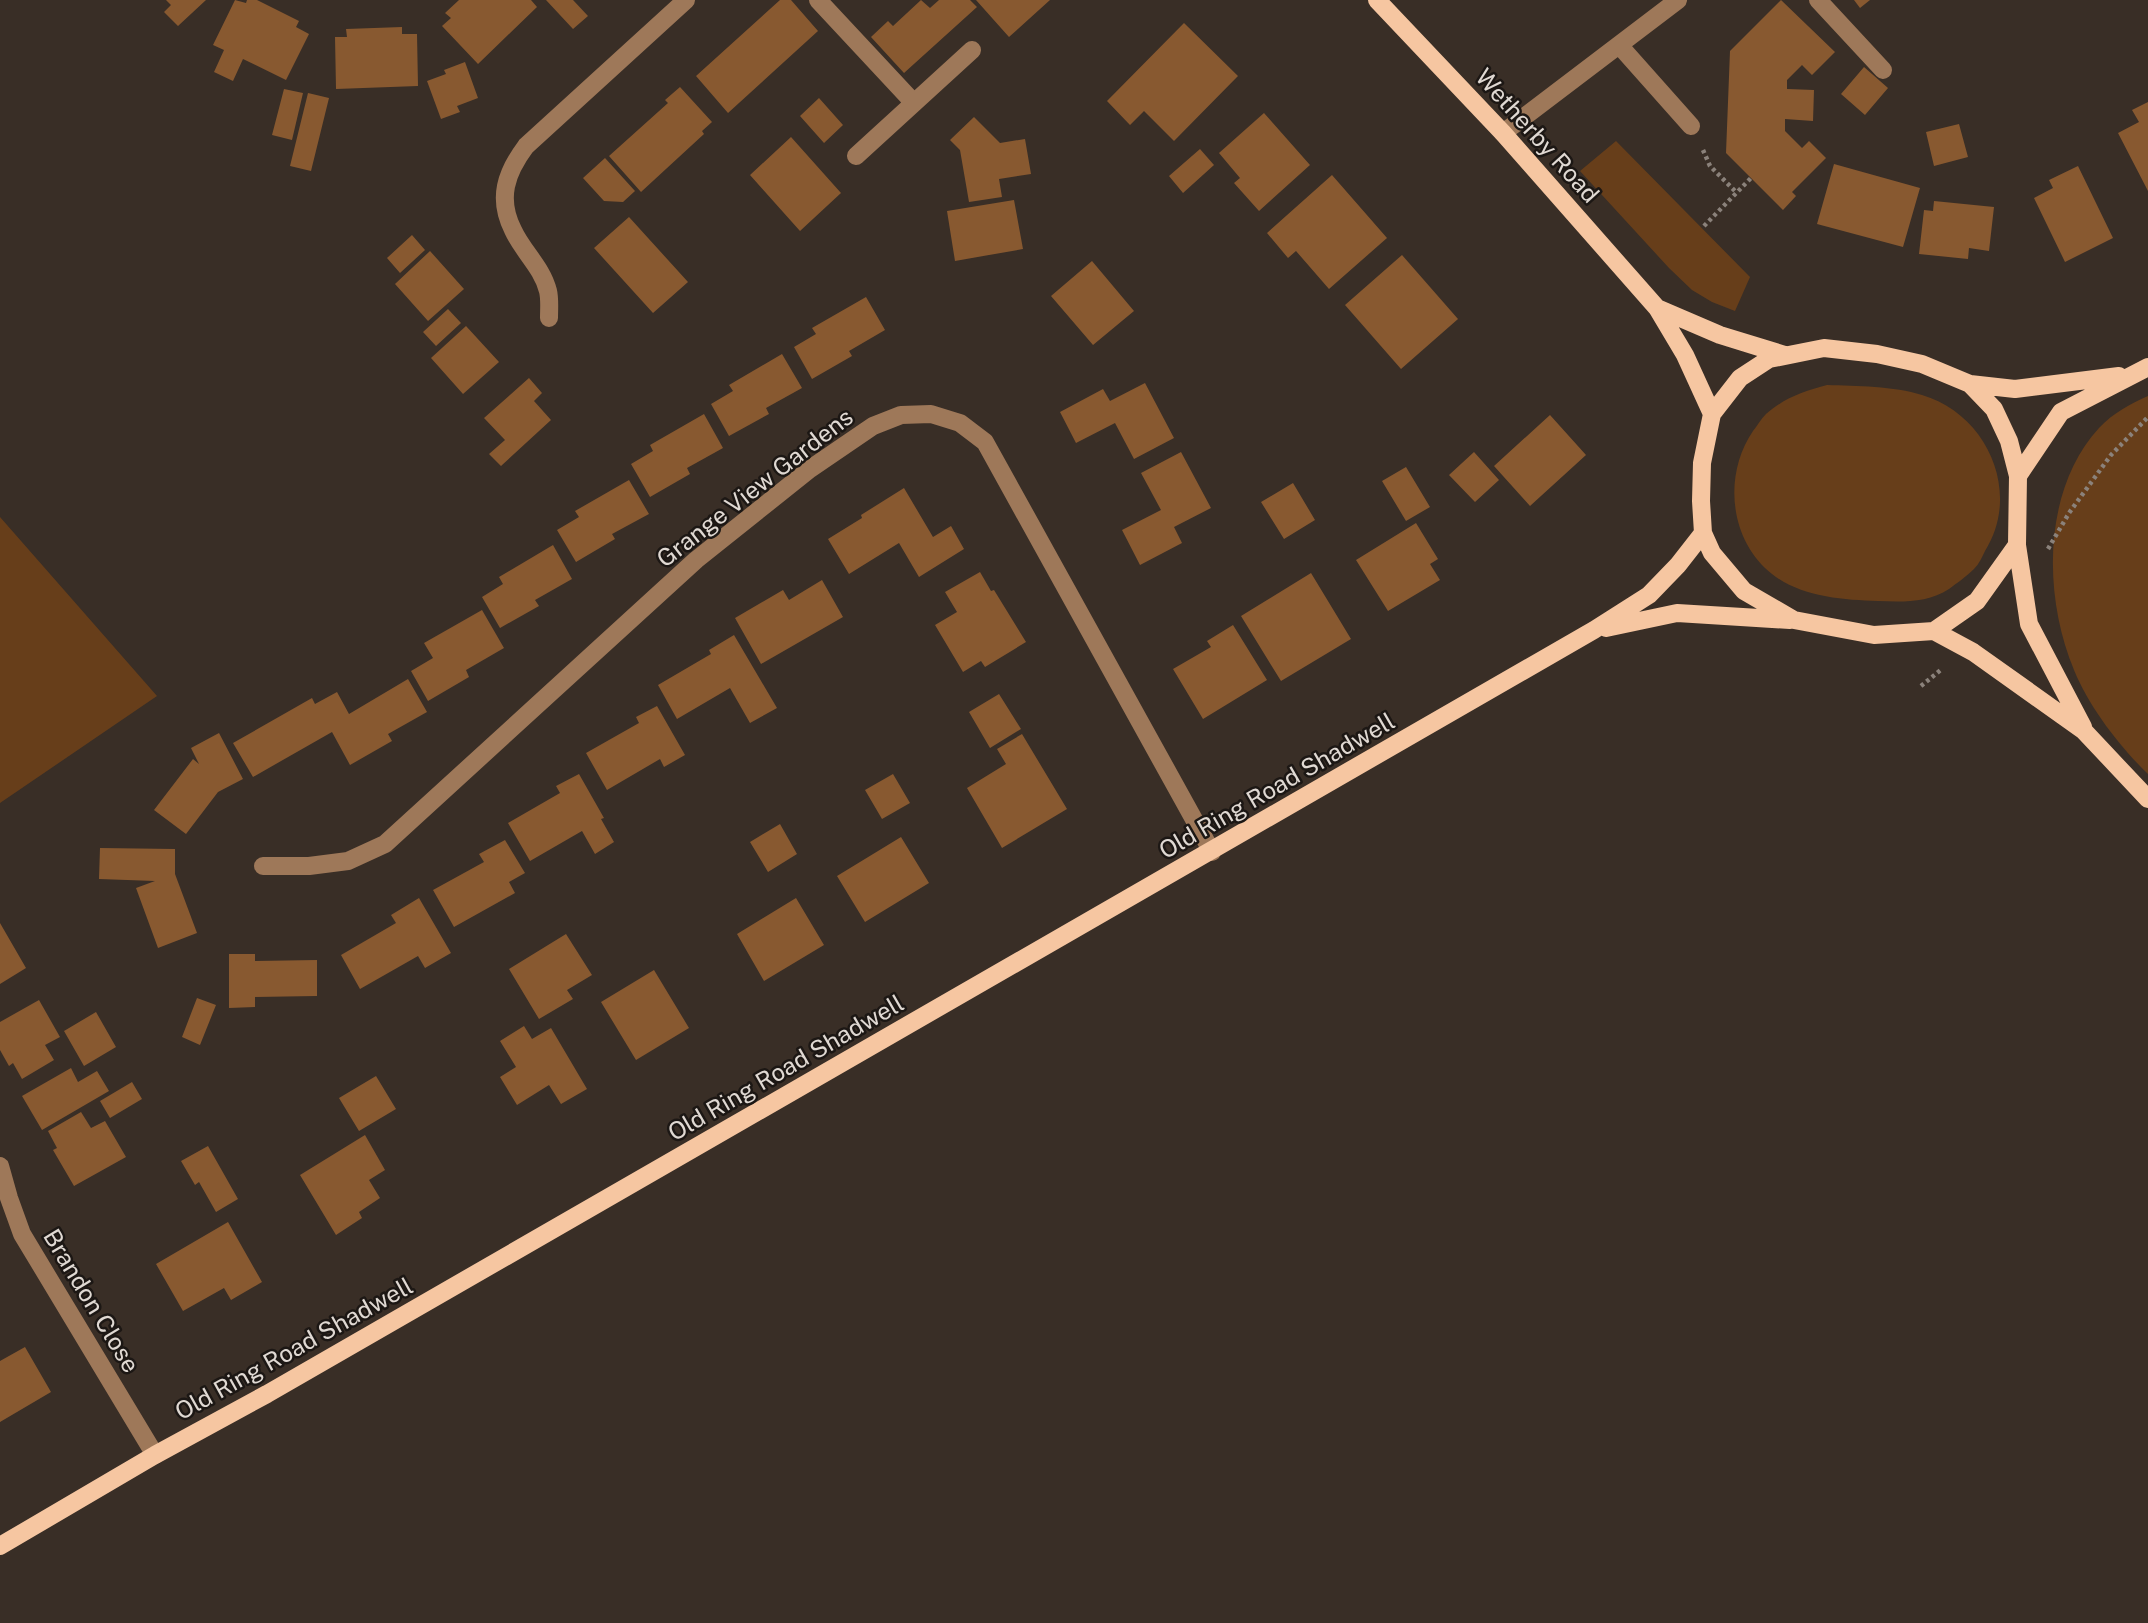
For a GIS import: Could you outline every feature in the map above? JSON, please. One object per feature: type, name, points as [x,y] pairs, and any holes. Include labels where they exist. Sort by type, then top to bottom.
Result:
[{"type":"main road","name":"Wetherby Road","points":[[1377,0],[1503,133],[1657,308]]},
{"type":"main road","points":[[1657,308],[1720,335],[1786,356]]},
{"type":"main road","points":[[1657,308],[1685,355],[1712,414]]},
{"type":"main road","points":[[2017,545],[1977,600],[1934,631],[1874,635],[1794,620],[1744,591],[1712,552],[1703,533],[1702,463],[1712,414],[1740,378],[1769,359],[1824,348],[1877,354],[1922,364],[1970,384],[2015,389],[2130,375]]},
{"type":"main road","points":[[2018,476],[2061,412],[2148,367]]},
{"type":"main road","points":[[1970,384],[1994,409],[2009,441],[2018,476],[2017,545],[2029,624],[2084,731]]},
{"type":"main road","name":"Old Ring Road Shadwell","points":[[0,1546],[1212,852],[1594,630],[1649,595],[1678,565],[1703,533]]},
{"type":"main road","name":"Old Ring Road Shadwell","points":[[1594,630],[1677,613],[1794,620]]},
{"type":"main road","points":[[1934,631],[1973,652],[2084,731],[2148,799]]},
{"type":"street","points":[[549,318],[548,291],[537,266],[513,231],[505,209],[504,186],[512,164],[526,146],[686,0]]},
{"type":"street","points":[[818,0],[914,103]]},
{"type":"street","points":[[1503,133],[1678,0]]},
{"type":"street","points":[[1818,0],[1883,70]]},
{"type":"street","points":[[1619,45],[1691,125]]},
{"type":"street","points":[[856,156],[972,50]]},
{"type":"street","name":"Grange View Gardens","points":[[263,866],[309,866],[348,861],[385,844],[696,560],[810,469],[873,426],[901,415],[932,414],[960,424],[985,442],[1212,852]]},
{"type":"street","name":"Brandon Close","points":[[0,1166],[22,1234],[155,1455]]},
{"type":"path","points":[[1710,166],[1737,193]]},
{"type":"path","points":[[1704,226],[1751,178]]},
{"type":"shaded area","points":[[1616,141],[1750,277],[1735,311],[1692,290],[1580,171]]},
{"type":"shaded area","points":[[1827,385],[1911,392],[1945,405],[1964,419],[1980,437],[1992,458],[2000,504],[1996,528],[1977,565],[1941,594],[1905,601],[1850,600],[1822,596],[1783,582],[1758,560],[1747,544],[1739,525],[1734,487],[1743,448],[1761,420],[1773,408],[1795,396]]},
{"type":"shaded area","points":[[2148,396],[2148,774],[2106,726],[2080,684],[2064,641],[2053,577],[2058,512],[2080,453],[2110,418]]},
{"type":"shaded area","points":[[0,517],[157,696],[0,803]]},
{"type":"building","points":[[166,0],[206,0],[178,26],[164,12],[171,5]]},
{"type":"building","points":[[235,0],[246,3],[247,0],[257,0],[299,21],[296,27],[309,34],[286,80],[243,59],[233,81],[214,72],[224,50],[213,45]]},
{"type":"building","points":[[459,0],[531,0],[537,7],[478,64],[442,26],[451,18],[445,13]]},
{"type":"building","points":[[546,0],[573,0],[588,16],[573,29]]},
{"type":"building","points":[[780,0],[791,0],[818,31],[728,113],[696,76]]},
{"type":"building","points":[[921,0],[930,8],[939,0],[970,0],[977,7],[904,73],[871,37],[888,21],[893,26]]},
{"type":"building","points":[[976,0],[1050,0],[1009,37]]},
{"type":"building","points":[[1781,0],[1835,52],[1812,75],[1802,65],[1787,80],[1787,89],[1814,90],[1813,121],[1785,119],[1785,131],[1802,148],[1809,141],[1826,158],[1792,192],[1796,196],[1783,210],[1726,153],[1730,51]]},
{"type":"building","points":[[1854,0],[1870,0],[1860,8]]},
{"type":"building","points":[[1184,23],[1238,76],[1174,141],[1144,111],[1130,125],[1107,101]]},
{"type":"building","points":[[402,27],[402,34],[417,34],[418,86],[336,89],[335,37],[347,37],[346,29]]},
{"type":"building","points":[[465,62],[478,98],[457,106],[460,112],[441,119],[427,81],[446,74],[444,70]]},
{"type":"building","points":[[1864,67],[1888,88],[1865,115],[1841,94]]},
{"type":"building","points":[[680,87],[712,122],[702,131],[704,134],[641,192],[609,156],[668,103],[665,100]]},
{"type":"building","points":[[284,89],[303,93],[292,140],[272,135]]},
{"type":"building","points":[[308,93],[329,98],[311,171],[290,166]]},
{"type":"building","points":[[819,98],[843,125],[824,143],[800,116]]},
{"type":"building","points":[[2148,102],[2148,191],[2118,133],[2139,122],[2132,110]]},
{"type":"building","points":[[1264,113],[1310,165],[1259,211],[1234,183],[1240,178],[1219,153]]},
{"type":"building","points":[[974,117],[1000,143],[1025,139],[1031,174],[999,179],[1002,197],[969,202],[960,150],[950,140]]},
{"type":"building","points":[[1959,124],[1968,157],[1934,166],[1926,132]]},
{"type":"building","points":[[791,137],[841,193],[800,231],[750,175]]},
{"type":"building","points":[[1200,149],[1214,165],[1183,193],[1169,176]]},
{"type":"building","points":[[605,158],[635,191],[623,202],[604,201],[583,178]]},
{"type":"building","points":[[1834,164],[1920,188],[1903,247],[1817,224]]},
{"type":"building","points":[[2078,166],[2113,238],[2065,262],[2034,198],[2053,188],[2049,180]]},
{"type":"building","points":[[1332,175],[1387,238],[1329,289],[1296,251],[1288,258],[1267,233]]},
{"type":"building","points":[[1014,200],[1023,249],[955,261],[947,211]]},
{"type":"building","points":[[1934,201],[1994,207],[1989,251],[1969,248],[1968,259],[1919,254],[1924,210],[1933,211]]},
{"type":"building","points":[[629,217],[688,282],[653,313],[594,248]]},
{"type":"building","points":[[412,235],[425,250],[400,273],[387,258]]},
{"type":"building","points":[[430,251],[464,289],[428,321],[395,284]]},
{"type":"building","points":[[1402,255],[1458,319],[1401,369],[1345,305]]},
{"type":"building","points":[[1092,261],[1134,311],[1093,345],[1051,296]]},
{"type":"building","points":[[866,297],[885,330],[849,351],[852,356],[812,379],[794,347],[816,334],[812,328]]},
{"type":"building","points":[[448,309],[461,323],[436,346],[423,332]]},
{"type":"building","points":[[466,326],[499,362],[463,394],[431,358]]},
{"type":"building","points":[[782,354],[802,388],[766,408],[769,414],[729,436],[711,404],[733,391],[729,385]]},
{"type":"building","points":[[529,378],[542,393],[534,401],[551,420],[501,466],[489,454],[505,440],[484,418]]},
{"type":"building","points":[[1145,383],[1174,438],[1134,459],[1115,423],[1076,443],[1060,412],[1103,389],[1110,401]]},
{"type":"building","points":[[704,414],[723,448],[687,468],[690,474],[650,497],[631,464],[653,451],[650,445]]},
{"type":"building","points":[[1550,415],[1586,455],[1530,506],[1494,466]]},
{"type":"building","points":[[1181,452],[1211,508],[1174,527],[1182,543],[1140,565],[1122,530],[1161,510],[1141,473]]},
{"type":"building","points":[[1474,452],[1499,480],[1475,502],[1449,475]]},
{"type":"building","points":[[1406,467],[1430,507],[1406,521],[1382,481]]},
{"type":"building","points":[[629,480],[649,514],[612,534],[615,539],[576,562],[557,530],[579,517],[575,511]]},
{"type":"building","points":[[1293,483],[1315,520],[1284,539],[1261,502]]},
{"type":"building","points":[[904,488],[933,537],[951,526],[964,549],[919,577],[899,543],[849,574],[828,539]]},
{"type":"building","points":[[1416,523],[1438,559],[1430,564],[1440,580],[1388,611],[1356,560]]},
{"type":"building","points":[[553,545],[572,579],[535,600],[539,606],[500,628],[482,597],[503,584],[499,577]]},
{"type":"building","points":[[980,572],[1026,642],[985,667],[981,661],[963,672],[935,625],[957,612],[945,592]]},
{"type":"building","points":[[1311,573],[1351,639],[1281,681],[1241,616]]},
{"type":"building","points":[[822,580],[843,617],[761,664],[735,618],[783,590],[789,600]]},
{"type":"building","points":[[482,610],[504,648],[466,670],[469,677],[428,701],[411,671],[433,658],[424,643]]},
{"type":"building","points":[[1233,625],[1267,680],[1203,719],[1173,669],[1211,647],[1207,641]]},
{"type":"building","points":[[734,635],[777,708],[750,723],[730,688],[677,719],[658,685],[711,654],[709,650]]},
{"type":"building","points":[[408,679],[427,712],[388,734],[392,741],[350,765],[332,732],[253,777],[233,743],[312,698],[315,704],[337,692],[349,714]]},
{"type":"building","points":[[999,694],[1021,729],[990,748],[969,712]]},
{"type":"building","points":[[657,706],[685,755],[664,767],[660,759],[607,790],[586,753],[639,723],[636,717]]},
{"type":"building","points":[[219,733],[243,779],[218,792],[186,834],[154,810],[193,759],[199,764],[191,748]]},
{"type":"building","points":[[1022,734],[1067,809],[1002,848],[967,788],[1006,764],[997,749]]},
{"type":"building","points":[[579,774],[614,842],[595,854],[582,831],[530,861],[508,823],[560,793],[556,786]]},
{"type":"building","points":[[893,774],[910,803],[882,819],[865,790]]},
{"type":"building","points":[[780,824],[797,854],[768,872],[750,842]]},
{"type":"building","points":[[901,837],[929,883],[865,922],[837,876]]},
{"type":"building","points":[[505,840],[525,873],[509,882],[515,893],[454,927],[433,890],[484,862],[479,854]]},
{"type":"building","points":[[100,848],[175,849],[175,874],[197,933],[158,948],[136,888],[155,881],[99,879]]},
{"type":"building","points":[[419,898],[451,953],[425,968],[418,956],[360,989],[341,955],[396,923],[391,915]]},
{"type":"building","points":[[796,898],[824,945],[764,981],[737,934]]},
{"type":"building","points":[[0,923],[26,968],[0,984]]},
{"type":"building","points":[[566,934],[592,975],[567,990],[573,999],[539,1019],[509,969]]},
{"type":"building","points":[[229,954],[255,954],[255,961],[317,960],[317,996],[255,997],[255,1007],[229,1008]]},
{"type":"building","points":[[654,970],[689,1028],[636,1060],[601,1002]]},
{"type":"building","points":[[197,998],[216,1005],[200,1045],[182,1037]]},
{"type":"building","points":[[39,1000],[60,1037],[45,1045],[54,1060],[22,1079],[13,1063],[9,1066],[0,1050],[0,1022]]},
{"type":"building","points":[[96,1012],[116,1047],[84,1066],[64,1031]]},
{"type":"building","points":[[524,1026],[532,1039],[551,1028],[587,1089],[561,1104],[549,1085],[517,1105],[500,1077],[516,1067],[500,1041]]},
{"type":"building","points":[[71,1068],[78,1082],[97,1071],[109,1091],[42,1130],[22,1096]]},
{"type":"building","points":[[376,1076],[396,1109],[359,1131],[339,1098]]},
{"type":"building","points":[[132,1082],[142,1099],[110,1118],[100,1101]]},
{"type":"building","points":[[81,1112],[91,1128],[105,1121],[126,1157],[74,1186],[53,1150],[57,1148],[48,1131]]},
{"type":"building","points":[[365,1135],[385,1170],[369,1180],[380,1198],[359,1212],[362,1218],[336,1235],[300,1175]]},
{"type":"building","points":[[208,1146],[238,1199],[216,1212],[199,1182],[195,1185],[181,1161]]},
{"type":"building","points":[[228,1222],[262,1282],[231,1300],[224,1288],[183,1311],[156,1264]]},
{"type":"building","points":[[25,1347],[51,1392],[0,1422],[0,1361]]}]
